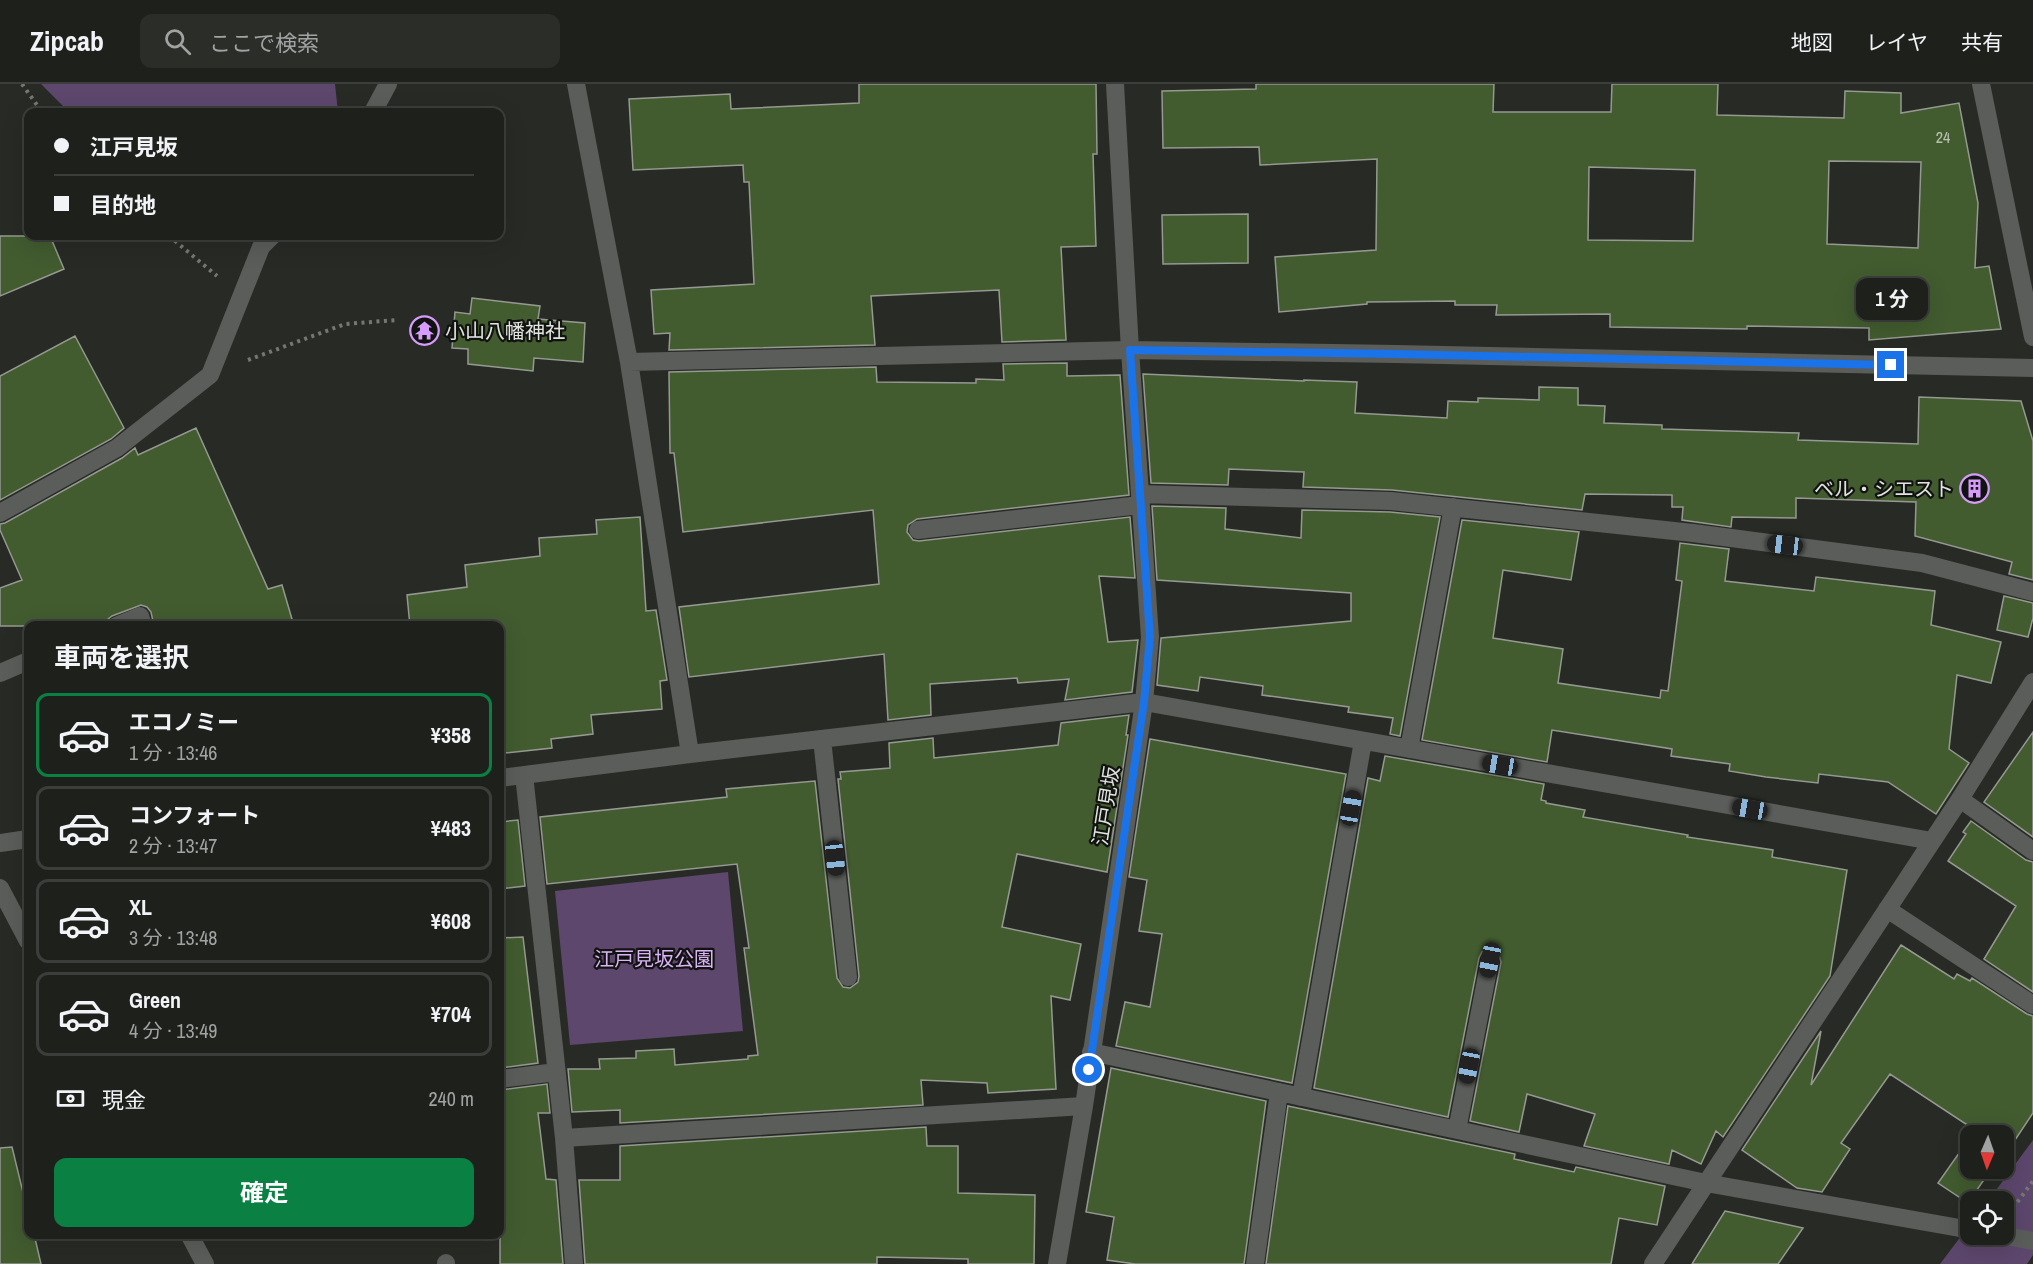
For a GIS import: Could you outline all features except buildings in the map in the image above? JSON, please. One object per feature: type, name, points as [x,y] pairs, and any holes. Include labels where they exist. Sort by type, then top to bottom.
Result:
[{"type":"street","points":[[375,108],[388,84]]},
{"type":"street","points":[[576,84],[629,362],[690,754]]},
{"type":"street","name":"江戸見坂","points":[[1057,1264],[1084,1106],[1144,702],[1150,637],[1130,350],[1116,84]]},
{"type":"street","points":[[1981,84],[2033,337]]},
{"type":"street","points":[[0,513],[117,448],[210,375],[261,247],[268,240]]},
{"type":"street","points":[[629,362],[1130,350],[2033,368]]},
{"type":"street","points":[[918,530],[1140,499],[1391,501],[1693,533],[1922,563],[2033,592]]},
{"type":"street","points":[[1409,749],[1453,507]]},
{"type":"street","points":[[128,621],[140,616],[142,621]]},
{"type":"street","points":[[0,673],[24,663]]},
{"type":"street","points":[[1653,1264],[1932,841],[2033,682]]},
{"type":"street","points":[[504,778],[1144,702],[1932,841]]},
{"type":"street","points":[[822,739],[848,977]]},
{"type":"street","points":[[1301,1097],[1362,741]]},
{"type":"street","points":[[524,775],[564,1138],[574,1264]]},
{"type":"street","points":[[1959,799],[2033,851]]},
{"type":"street","points":[[0,843],[24,840]]},
{"type":"street","points":[[0,888],[24,933]]},
{"type":"street","points":[[1887,909],[2033,1005]]},
{"type":"street","points":[[1457,1130],[1490,960]]},
{"type":"street","points":[[1091,1052],[1706,1183],[1960,1228]]},
{"type":"street","points":[[504,1078],[556,1072]]},
{"type":"street","points":[[1255,1264],[1279,1092]]},
{"type":"street","points":[[564,1138],[1084,1106]]},
{"type":"street","points":[[2014,1238],[2033,1241]]},
{"type":"street","points":[[192,1239],[205,1264]]},
{"type":"path","points":[[22,84],[39,108]]},
{"type":"path","points":[[174,240],[241,295]]},
{"type":"path","points":[[210,375],[345,324],[397,320]]},
{"type":"path","points":[[2014,1207],[2033,1181]]},
{"type":"green space","points":[[41,84],[335,84],[338,108],[65,108]]},
{"type":"green space","name":"江戸見坂公園","points":[[728,872],[743,1031],[570,1045],[555,891]]},
{"type":"green space","points":[[2033,1140],[2033,1255],[2027,1264],[1940,1264],[1960,1238],[1960,1245],[2014,1245],[2014,1191],[1995,1191],[2004,1179],[2014,1179],[2014,1166]]},
{"type":"place","name":"小山八幡神社","points":[[424,331]]},
{"type":"place","name":"ベル・シエスト","points":[[1975,489]]},
{"type":"route","points":[[1089,1070],[1144,702],[1150,637],[1130,350],[1891,365]]}]
